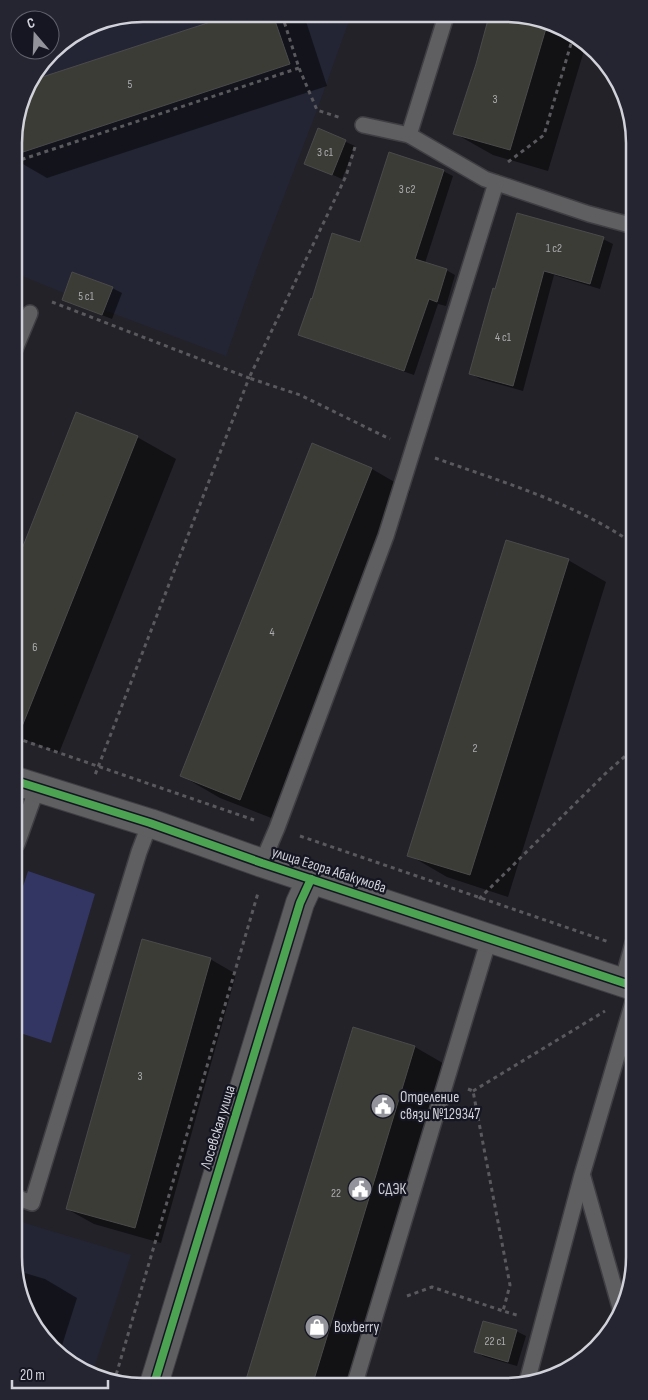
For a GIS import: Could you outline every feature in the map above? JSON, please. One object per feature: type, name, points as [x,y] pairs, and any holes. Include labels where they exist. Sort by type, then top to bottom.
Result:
[{"type":"street","name":"улица Егора Абакумова","points":[[26,785],[150,824],[490,939],[625,989]]},
{"type":"street","name":"Лосевская улица","points":[[156,1378],[300,904],[311,879]]},
{"type":"lane","points":[[409,135],[444,22]]},
{"type":"lane","points":[[363,125],[409,135],[491,181],[588,214],[626,224]]},
{"type":"lane","points":[[262,863],[277,828],[386,536],[491,181]]},
{"type":"lane","points":[[23,330],[30,313]]},
{"type":"lane","points":[[22,809],[26,785]]},
{"type":"lane","points":[[22,1199],[32,1203],[136,861],[150,824]]},
{"type":"lane","points":[[357,1378],[490,939]]},
{"type":"lane","points":[[528,1375],[625,1005]]},
{"type":"lane","points":[[582,1175],[617,1300]]},
{"type":"path","points":[[86,803],[98,767],[249,378],[346,176],[363,125],[318,110],[300,68],[284,22]]},
{"type":"path","points":[[491,181],[544,135],[571,42]]},
{"type":"path","points":[[23,159],[300,68]]},
{"type":"path","points":[[51,301],[249,378],[300,395],[412,450],[570,507],[626,538]]},
{"type":"path","points":[[22,740],[479,899],[625,944]]},
{"type":"path","points":[[479,899],[625,756]]},
{"type":"path","points":[[116,1374],[259,890]]},
{"type":"path","points":[[473,1091],[608,1008]]},
{"type":"path","points":[[447,1080],[473,1091]]},
{"type":"path","points":[[473,1091],[510,1285],[504,1311]]},
{"type":"path","points":[[378,1307],[432,1287],[542,1322]]},
{"type":"shaded area","points":[[143,22],[348,22],[261,256],[226,356],[104,310],[112,287],[72,272],[64,293],[23,276],[23,135],[25,120],[29,104],[39,83],[47,70],[56,60],[60,60],[60,56],[64,52],[76,43],[104,29]]},
{"type":"shaded area","points":[[28,871],[95,894],[51,1043],[22,1034],[22,889]]},
{"type":"shaded area","points":[[22,1222],[131,1255],[94,1367],[70,1353],[47,1330],[39,1317],[32,1303],[24,1273]]},
{"type":"building","points":[[211,22],[275,22],[290,64],[23,152],[23,135],[29,104],[43,77]]},
{"type":"building","points":[[487,22],[513,23],[546,30],[510,150],[453,134]]},
{"type":"building","points":[[318,128],[346,140],[332,175],[304,164]]},
{"type":"building","points":[[389,152],[444,170],[415,259],[447,269],[437,302],[429,299],[404,371],[298,335],[312,299],[332,233],[360,242]]},
{"type":"building","points":[[517,213],[604,237],[590,284],[544,271],[513,386],[469,374],[493,288],[495,289]]},
{"type":"building","points":[[72,272],[113,287],[102,315],[62,300]]},
{"type":"building","points":[[76,412],[138,436],[22,725],[23,547]]},
{"type":"building","points":[[312,443],[372,468],[240,800],[180,776]]},
{"type":"building","points":[[506,540],[569,559],[470,875],[407,856]]},
{"type":"building","points":[[142,939],[211,958],[135,1228],[66,1209]]},
{"type":"building","points":[[353,1027],[415,1046],[315,1378],[247,1378]]},
{"type":"building","points":[[483,1321],[517,1330],[508,1362],[474,1352]]},
{"type":"cycle path","points":[[22,783],[150,823],[262,863],[625,983]]},
{"type":"cycle path","points":[[156,1378],[300,903],[311,879]]},
{"type":"place","name":"Отделение связи №129347","points":[[383,1106]]},
{"type":"place","name":"СДЭК","points":[[360,1189]]},
{"type":"place","name":"Boxberry","points":[[317,1327]]}]
